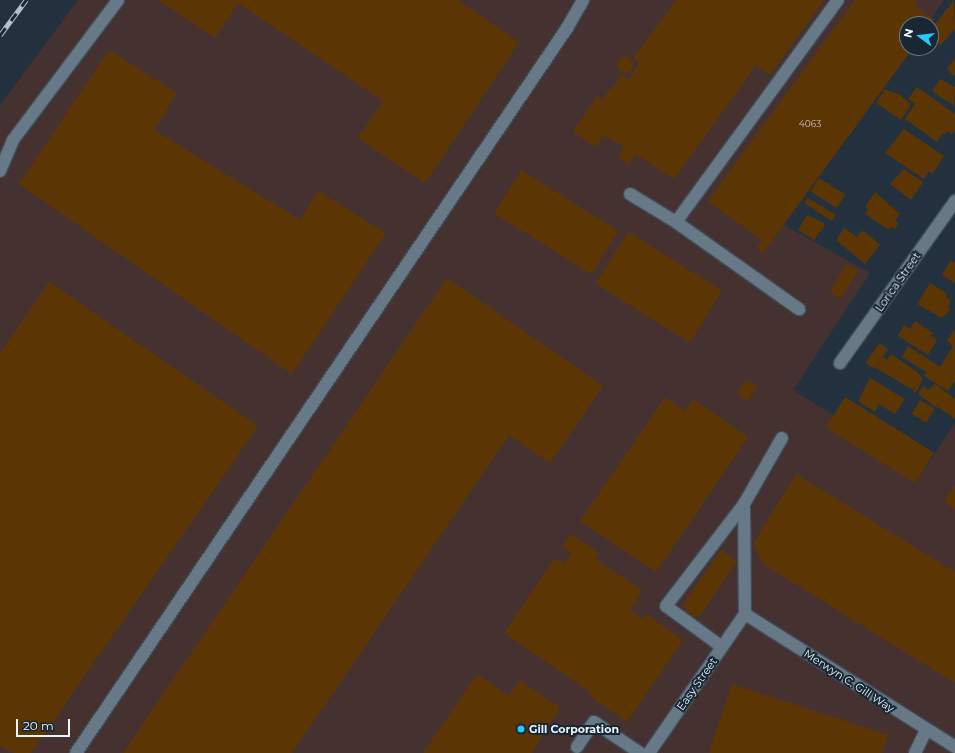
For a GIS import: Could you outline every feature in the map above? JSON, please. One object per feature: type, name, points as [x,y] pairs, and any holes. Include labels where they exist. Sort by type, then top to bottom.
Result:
[{"type":"street","points":[[0,171],[13,140],[118,0]]},
{"type":"street","points":[[76,753],[567,28],[583,0]]},
{"type":"street","points":[[676,222],[838,0]]},
{"type":"street","points":[[630,194],[676,222],[799,309]]},
{"type":"street","name":"Lorica Street","points":[[840,363],[955,201]]},
{"type":"street","points":[[722,647],[666,606],[744,504],[782,438]]},
{"type":"street","points":[[744,504],[745,614]]},
{"type":"street","name":"Easy Street","points":[[649,753],[745,614]]},
{"type":"street","name":"Merwyn C. Gill Way","points":[[745,614],[955,747]]},
{"type":"street","points":[[577,747],[594,722],[640,753]]},
{"type":"street","points":[[915,753],[926,730]]},
{"type":"shaded area","points":[[78,0],[944,0],[933,16],[899,16],[899,56],[904,56],[784,225],[870,273],[793,390],[923,471],[955,423],[955,753],[0,753],[0,105]]},
{"type":"building","points":[[158,0],[457,0],[519,42],[425,183],[358,138],[383,101],[238,3],[215,38]]},
{"type":"building","points":[[676,0],[824,0],[770,75],[756,65],[674,179],[636,154],[629,164],[618,157],[624,147],[604,135],[596,147],[573,132],[597,96],[603,100],[609,89],[611,90],[621,75],[628,80],[640,63],[633,59]]},
{"type":"building","points":[[855,0],[913,0],[917,3],[915,7],[929,16],[899,16],[899,56],[907,56],[763,253],[757,248],[762,240],[708,201]]},
{"type":"building","points":[[954,0],[955,29],[941,45],[939,44],[939,19]]},
{"type":"building","points":[[109,50],[177,93],[154,130],[300,220],[318,191],[386,233],[292,374],[19,184]]},
{"type":"building","points":[[622,57],[628,57],[633,62],[631,71],[628,73],[622,73],[617,68],[617,62]]},
{"type":"building","points":[[955,58],[955,75],[954,76],[947,69]]},
{"type":"building","points":[[940,79],[955,87],[954,106],[932,91]]},
{"type":"building","points":[[917,87],[955,114],[955,130],[952,134],[947,131],[945,135],[943,133],[937,142],[905,119],[915,104],[908,99]]},
{"type":"building","points":[[885,89],[900,95],[911,104],[901,120],[876,103]]},
{"type":"building","points":[[904,129],[944,156],[933,173],[928,172],[924,179],[885,153]]},
{"type":"building","points":[[904,169],[923,182],[911,200],[890,184]]},
{"type":"building","points":[[521,170],[619,231],[591,274],[494,213]]},
{"type":"building","points":[[819,178],[845,194],[837,208],[811,192]]},
{"type":"building","points":[[875,192],[900,214],[895,221],[899,223],[895,229],[891,227],[889,230],[865,214],[868,209],[865,207]]},
{"type":"building","points":[[808,198],[836,215],[832,221],[804,203]]},
{"type":"building","points":[[807,215],[824,223],[824,227],[814,240],[798,230]]},
{"type":"building","points":[[844,228],[857,237],[861,231],[865,232],[880,245],[865,264],[836,240]]},
{"type":"building","points":[[628,232],[722,291],[690,343],[596,284]]},
{"type":"building","points":[[951,260],[955,263],[955,283],[942,275]]},
{"type":"building","points":[[847,264],[858,271],[841,299],[830,292]]},
{"type":"building","points":[[447,278],[603,386],[550,463],[509,435],[292,753],[123,753]]},
{"type":"building","points":[[49,282],[258,426],[31,753],[14,753],[0,746],[0,353]]},
{"type":"building","points":[[930,283],[948,294],[946,297],[951,301],[948,307],[951,309],[942,318],[917,304]]},
{"type":"building","points":[[915,321],[933,333],[931,336],[937,340],[928,355],[898,336],[904,325],[910,329]]},
{"type":"building","points":[[955,329],[955,381],[948,391],[924,376],[926,372],[902,357],[908,346],[940,367],[953,346],[947,341]]},
{"type":"building","points":[[879,343],[888,349],[875,369],[866,363]]},
{"type":"building","points":[[891,354],[916,371],[923,379],[916,393],[913,391],[915,389],[908,387],[876,368],[883,357],[887,360]]},
{"type":"building","points":[[870,378],[905,399],[895,414],[879,404],[875,412],[858,401]]},
{"type":"building","points":[[746,380],[757,387],[748,401],[737,394]]},
{"type":"building","points":[[935,384],[955,399],[955,419],[938,407],[942,401],[937,408],[918,394],[923,386],[928,390]]},
{"type":"building","points":[[665,397],[685,411],[693,399],[748,437],[656,572],[580,521]]},
{"type":"building","points":[[845,397],[934,453],[915,483],[826,428]]},
{"type":"building","points":[[920,400],[935,409],[926,422],[912,414]]},
{"type":"building","points":[[796,474],[955,572],[955,683],[763,564],[753,544]]},
{"type":"building","points":[[955,485],[955,509],[944,502]]},
{"type":"building","points":[[571,534],[599,553],[595,559],[643,591],[630,610],[643,619],[646,614],[683,640],[627,722],[589,696],[591,693],[504,633],[555,558],[564,564],[571,553],[562,547]]},
{"type":"building","points":[[721,550],[737,561],[699,617],[696,615],[693,619],[684,612],[687,609],[682,606]]},
{"type":"building","points":[[477,674],[508,696],[520,680],[560,708],[532,753],[423,753]]},
{"type":"building","points":[[732,684],[888,735],[882,753],[709,753]]},
{"type":"railway","points":[[0,35],[26,0]]},
{"type":"place","name":"Gill Corporation","points":[[521,729]]}]
